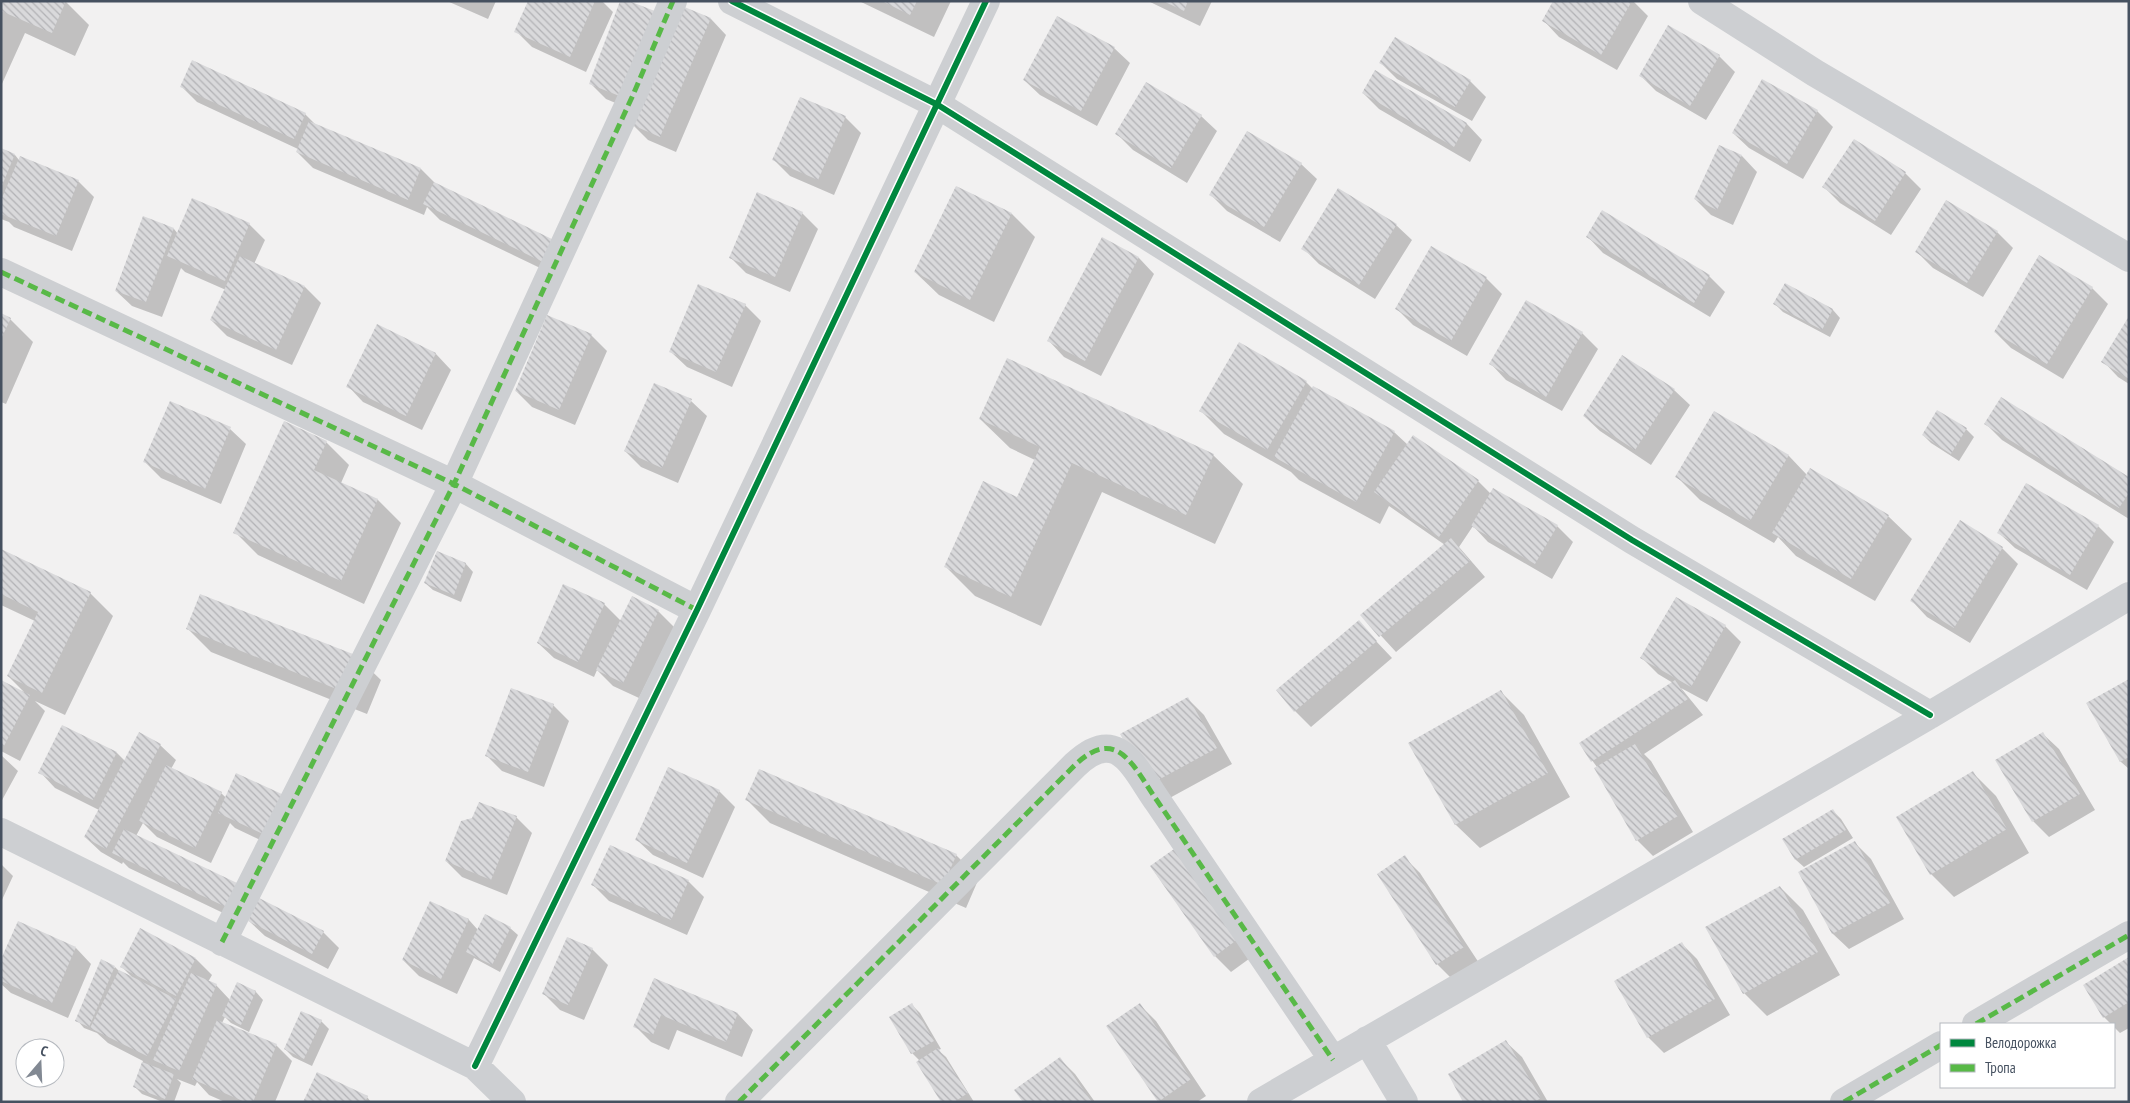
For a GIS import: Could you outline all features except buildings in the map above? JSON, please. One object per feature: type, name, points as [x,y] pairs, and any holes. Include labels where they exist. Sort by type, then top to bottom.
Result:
[{"type":"street","points":[[222,942],[454,484],[633,95],[673,1]]},
{"type":"street","points":[[732,1],[938,105],[1632,540],[1930,716]]},
{"type":"street","points":[[475,1066],[697,610],[986,1]]},
{"type":"street","points":[[1702,1],[1815,73],[2129,258]]},
{"type":"street","points":[[1,272],[454,484],[697,610]]},
{"type":"street","points":[[1261,1102],[1930,716],[2129,596]]},
{"type":"street","points":[[739,1102],[1088,752],[1106,747],[1118,751],[1128,761],[1158,802],[1333,1060]]},
{"type":"street","points":[[1,832],[475,1066],[512,1102]]},
{"type":"street","points":[[1978,1023],[2129,935]]},
{"type":"street","points":[[1367,1040],[1404,1102]]},
{"type":"street","points":[[1844,1102],[1940,1046]]},
{"type":"marked path","points":[[222,942],[454,484],[633,95],[673,1]]},
{"type":"marked path","points":[[1,272],[454,484],[697,610]]},
{"type":"marked path","points":[[739,1102],[1075,765],[1090,753],[1103,749],[1114,750],[1124,755],[1133,765],[1333,1060]]},
{"type":"marked path","points":[[1978,1023],[2129,935]]},
{"type":"marked path","points":[[1844,1102],[1940,1046]]},
{"type":"cycle path","points":[[732,1],[938,105],[1632,540],[1930,715]]},
{"type":"cycle path","points":[[475,1066],[697,610],[986,1]]}]
